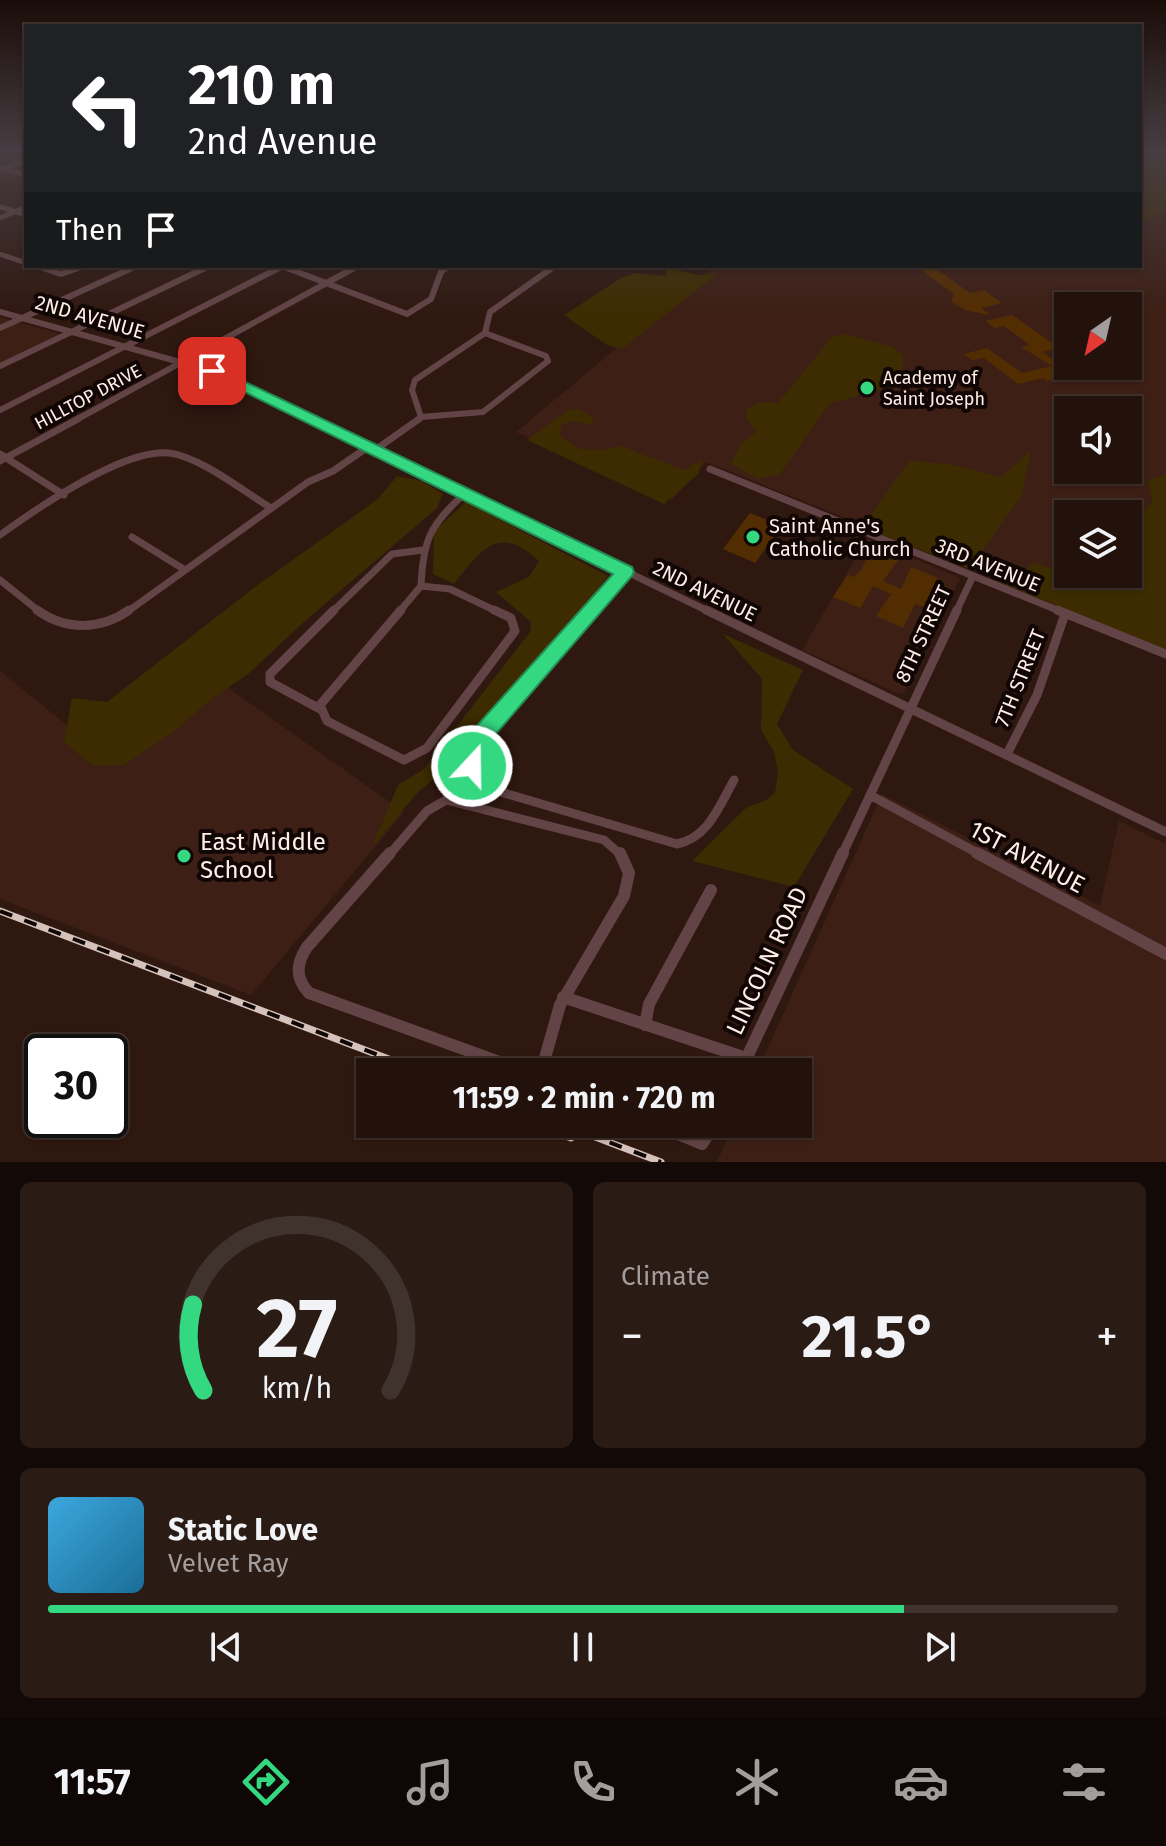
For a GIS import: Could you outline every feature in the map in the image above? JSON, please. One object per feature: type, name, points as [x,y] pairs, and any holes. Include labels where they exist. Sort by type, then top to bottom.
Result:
[{"type":"street","points":[[0,207],[24,214]]},
{"type":"street","points":[[0,218],[24,208]]},
{"type":"street","points":[[0,254],[24,262]]},
{"type":"street","points":[[43,268],[64,274],[80,268]]},
{"type":"street","points":[[0,328],[133,268]]},
{"type":"street","points":[[0,366],[206,268]]},
{"type":"street","points":[[0,410],[278,268]]},
{"type":"street","points":[[287,268],[407,314],[431,299],[439,277],[448,268]]},
{"type":"street","name":"HILLTOP DRIVE","points":[[2,458],[354,268]]},
{"type":"street","points":[[421,417],[412,390],[415,380],[485,333],[490,324],[490,312],[552,268]]},
{"type":"street","name":"2ND AVENUE","points":[[0,312],[212,371],[1166,832]]},
{"type":"street","points":[[0,580],[57,623],[85,627],[122,615],[271,508],[421,417],[483,412],[548,361],[546,356],[485,333]]},
{"type":"street","points":[[0,535],[125,460],[152,453],[167,452],[179,456],[271,508]]},
{"type":"street","points":[[2,458],[64,495]]},
{"type":"street","name":"3RD AVENUE","points":[[710,469],[1166,654]]},
{"type":"street","points":[[320,709],[321,701],[421,586],[423,550],[431,525],[464,494]]},
{"type":"street","points":[[132,537],[185,570]]},
{"type":"street","points":[[421,586],[450,589],[511,618],[515,625],[511,637],[427,748],[404,760],[327,721],[320,709],[270,682],[270,674],[382,561],[392,554],[423,550]]},
{"type":"street","points":[[625,572],[481,736],[472,757],[477,776],[494,790],[677,844],[687,843],[701,834],[734,780]]},
{"type":"street","name":"8TH STREET","points":[[910,709],[973,576]]},
{"type":"street","name":"7TH STREET","points":[[1007,754],[1037,695],[1065,614]]},
{"type":"street","name":"LINCOLN ROAD","points":[[563,997],[746,1058],[910,709]]},
{"type":"street","name":"1ST AVENUE","points":[[870,795],[1166,954]]},
{"type":"street","points":[[488,1058],[309,993],[297,977],[301,955],[427,811],[440,802],[451,800],[604,840],[622,856],[630,881],[624,900],[563,997],[545,1058]]},
{"type":"street","points":[[645,1025],[649,1004],[711,890]]},
{"type":"street","points":[[688,1138],[702,1144],[706,1138]]},
{"type":"shaded area","name":"Academy of Saint Joseph","points":[[1142,205],[1166,205],[1166,646],[706,462],[672,500],[516,432],[713,268],[1142,268]]},
{"type":"shaded area","points":[[1142,205],[1166,205],[1166,211],[1142,223]]},
{"type":"shaded area","points":[[666,268],[698,275],[718,273],[622,349],[607,345],[564,315],[621,278],[635,273],[666,276]]},
{"type":"shaded area","points":[[0,317],[60,334],[0,363]]},
{"type":"shaded area","points":[[845,334],[893,347],[903,355],[903,366],[891,386],[829,404],[780,474],[758,479],[731,464],[741,443],[756,432],[745,416],[748,408],[761,402],[778,403],[832,337]]},
{"type":"shaded area","points":[[579,409],[594,418],[591,425],[576,421],[562,424],[559,435],[580,449],[603,450],[621,446],[684,470],[703,459],[698,474],[664,504],[527,440],[568,410]]},
{"type":"shaded area","points":[[1031,451],[1022,495],[969,569],[867,529],[873,512],[909,461],[949,464],[1001,477]]},
{"type":"shaded area","points":[[1166,475],[1166,649],[995,581],[1021,573],[1033,562],[1054,569],[1054,588],[1142,588],[1142,510],[1153,503],[1148,480]]},
{"type":"shaded area","points":[[397,476],[422,481],[443,494],[437,508],[248,674],[209,701],[176,730],[124,765],[92,765],[64,742],[72,698],[107,702],[259,584],[378,499]]},
{"type":"shaded area","points":[[466,502],[608,576],[576,619],[446,769],[419,791],[372,847],[398,785],[424,769],[530,632],[531,622],[496,592],[529,577],[539,561],[525,550],[512,544],[491,546],[473,561],[454,584],[433,574],[434,531]]},
{"type":"shaded area","points":[[867,539],[960,578],[904,692],[899,694],[802,650]]},
{"type":"shaded area","points":[[723,634],[803,670],[777,724],[793,750],[853,789],[794,887],[692,861],[747,807],[765,801],[775,793],[778,772],[774,752],[761,730],[762,679]]},
{"type":"shaded area","name":"East Middle School","points":[[0,671],[118,766],[217,680],[404,812],[251,995],[0,899]]},
{"type":"shaded area","points":[[882,794],[1100,906],[1119,821],[1166,844],[1166,1162],[717,1162],[728,1138],[812,1138],[812,1058],[763,1058]]},
{"type":"building","points":[[918,268],[935,268],[970,293],[984,290],[1002,303],[981,308],[990,315],[965,310],[952,302],[953,293]]},
{"type":"building","points":[[1012,315],[1054,344],[1054,349],[1043,352],[1054,360],[1054,379],[1047,381],[1043,378],[1018,384],[984,358],[972,360],[964,354],[987,348],[1022,373],[1052,366],[1021,347],[1030,345],[1004,326],[995,328],[985,321]]},
{"type":"building","name":"Saint Anne's Catholic Church","points":[[750,513],[782,526],[755,563],[723,549]]},
{"type":"building","points":[[873,548],[899,559],[883,581],[901,589],[911,567],[938,578],[923,607],[915,604],[903,628],[876,616],[891,594],[873,586],[860,608],[833,597],[848,575],[854,577],[861,570]]},
{"type":"railway","points":[[0,911],[386,1058]]},
{"type":"railway","points":[[598,1138],[661,1162]]},
{"type":"place","name":"Academy of Saint Joseph","points":[[867,388]]},
{"type":"place","name":"Saint Anne's Catholic Church","points":[[753,537]]},
{"type":"place","name":"East Middle School","points":[[184,856]]},
{"type":"route","points":[[212,371],[625,572],[481,736],[474,748],[472,766]]}]
